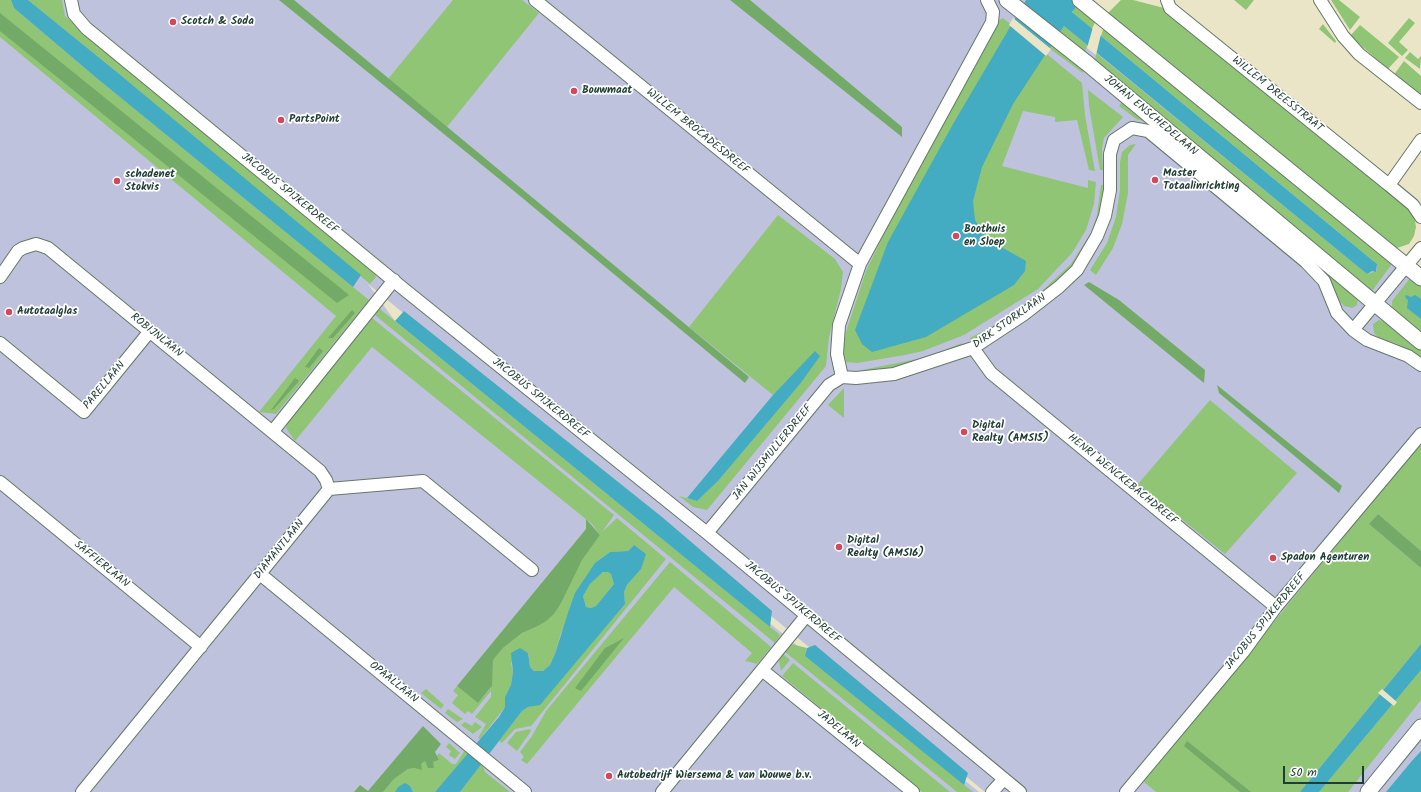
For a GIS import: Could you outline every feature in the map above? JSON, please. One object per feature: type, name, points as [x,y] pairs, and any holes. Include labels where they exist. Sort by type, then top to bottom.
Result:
[{"type":"street","name":"JACOBUS SPIJKERDREEF","points":[[71,0],[74,14],[86,28],[707,533],[1020,792]]},
{"type":"street","name":"WILLEM BROCADESDREEF","points":[[535,0],[860,264]]},
{"type":"street","points":[[842,377],[837,354],[839,325],[860,264],[992,22],[993,12],[987,0]]},
{"type":"street","points":[[1320,0],[1343,36],[1359,54],[1421,103]]},
{"type":"street","name":"WILLEM DREESSTRAAT","points":[[1167,1],[1170,8],[1182,18],[1413,205],[1421,217]]},
{"type":"street","name":"JOHAN ENSCHEDELAAN","points":[[1010,3],[1062,46],[1100,74],[1421,342]]},
{"type":"street","points":[[1084,4],[1421,278]]},
{"type":"street","name":"DIRK STORKLAAN","points":[[842,377],[856,378],[894,374],[973,348],[1023,315],[1059,287],[1077,270],[1097,236],[1105,216],[1110,190],[1110,154],[1114,140],[1132,128],[1148,131],[1306,262],[1324,282],[1337,313],[1353,330],[1367,340],[1408,356],[1421,365]]},
{"type":"street","points":[[1388,185],[1421,140]]},
{"type":"street","name":"ROBIJNLAAN","points":[[0,277],[18,251],[36,244],[48,248],[320,471],[326,480],[329,489]]},
{"type":"street","points":[[1353,330],[1421,248]]},
{"type":"street","points":[[273,431],[394,280]]},
{"type":"street","name":"PARELLAAN","points":[[0,343],[84,412],[150,331]]},
{"type":"street","name":"HENRI WENCKEBACHDREEF","points":[[973,348],[992,374],[1276,607]]},
{"type":"street","name":"JAN WIJSMULLERDREEF","points":[[707,533],[829,385],[842,377]]},
{"type":"street","name":"JACOBUS SPIJKERDREEF","points":[[1126,792],[1244,651],[1276,607],[1421,434]]},
{"type":"street","points":[[329,489],[423,481],[532,570]]},
{"type":"street","name":"SAFFIERLAAN","points":[[0,482],[201,647]]},
{"type":"street","name":"DIAMANTLAAN","points":[[82,792],[329,489]]},
{"type":"street","name":"OPAALLAAN","points":[[260,574],[525,792]]},
{"type":"street","points":[[662,792],[806,616]]},
{"type":"street","name":"JADELAAN","points":[[762,670],[913,792]]},
{"type":"street","points":[[1368,792],[1421,727]]},
{"type":"street","points":[[992,792],[1004,779]]},
{"type":"shaded area","points":[[0,0],[1049,0],[1371,264],[1389,245],[1421,270],[1421,770],[1403,792],[985,792],[368,284],[395,321],[979,792],[0,792]]},
{"type":"green space","points":[[0,0],[11,0],[14,8],[99,80],[780,635],[775,643],[364,306],[276,414],[259,412],[336,316],[0,37]]},
{"type":"green space","points":[[28,0],[62,0],[65,16],[374,270],[376,277],[370,284],[118,73]]},
{"type":"green space","points":[[279,0],[294,0],[749,377],[745,383],[514,191]]},
{"type":"green space","points":[[453,0],[522,0],[539,13],[447,127],[388,79]]},
{"type":"green space","points":[[730,0],[750,0],[902,127],[902,137]]},
{"type":"green space","points":[[1121,0],[1133,0],[1164,8],[1407,207],[1414,215],[1416,227],[1414,236],[1409,244],[1397,248],[1389,245],[1105,16]]},
{"type":"green space","points":[[1234,0],[1254,0],[1246,10]]},
{"type":"green space","points":[[1331,0],[1339,0],[1360,17],[1350,30]]},
{"type":"green space","points":[[1078,4],[1097,18],[1092,29],[1072,12]]},
{"type":"green space","points":[[0,13],[349,295],[337,303],[0,31]]},
{"type":"green space","points":[[1003,18],[1082,83],[1085,115],[1095,171],[1089,170],[1077,120],[1055,122],[1055,117],[1023,111],[1002,166],[1088,188],[1088,180],[1096,182],[1094,204],[1086,230],[1072,253],[1038,289],[964,335],[923,351],[857,363],[846,362],[843,350],[846,332],[866,271],[923,154],[998,21]]},
{"type":"green space","points":[[1409,18],[1415,23],[1399,42],[1408,50],[1402,56],[1388,43]]},
{"type":"green space","points":[[1105,23],[1392,264],[1372,291],[1094,66],[1096,53],[1367,274],[1377,271],[1377,264],[1101,36]]},
{"type":"green space","points":[[1323,24],[1336,41],[1335,43],[1319,29]]},
{"type":"green space","points":[[1360,25],[1399,57],[1388,69],[1350,36]]},
{"type":"green space","points":[[1064,26],[1087,45],[1084,58],[1058,35]]},
{"type":"green space","points":[[1052,43],[1084,66],[1083,73],[1049,48]]},
{"type":"green space","points":[[1410,52],[1418,59],[1421,56],[1420,69],[1405,58]]},
{"type":"green space","points":[[1404,61],[1421,76],[1421,98],[1393,76]]},
{"type":"green space","points":[[1088,90],[1123,117],[1104,138],[1102,149],[1103,170],[1100,170],[1089,106]]},
{"type":"green space","points":[[1124,100],[1358,296],[1357,305],[1352,308],[1344,306],[1322,270],[1310,257],[1143,121],[1136,119],[1119,106]]},
{"type":"green space","points":[[1136,144],[1128,155],[1128,193],[1122,224],[1113,248],[1096,275],[1090,270],[1107,243],[1116,217],[1120,190],[1120,162],[1122,152],[1130,145]]},
{"type":"green space","points":[[1101,185],[1104,185],[1102,208],[1094,234],[1074,266],[1057,283],[999,327],[973,340],[970,339],[998,323],[1041,292],[1071,264],[1091,233],[1097,215]]},
{"type":"green space","points":[[778,215],[835,259],[843,272],[841,289],[829,337],[826,366],[707,510],[693,507],[679,496],[697,501],[718,481],[800,384],[815,352],[773,395],[689,327]]},
{"type":"green space","points":[[1411,277],[1421,282],[1421,334],[1404,320],[1392,307],[1392,301]]},
{"type":"green space","points":[[1089,282],[1119,300],[1205,370],[1204,383],[1084,285]]},
{"type":"green space","points":[[352,310],[355,313],[333,338],[328,338]]},
{"type":"green space","points":[[372,318],[614,515],[602,532],[617,518],[666,559],[531,726],[515,729],[502,743],[499,741],[522,711],[528,707],[540,704],[625,604],[624,592],[627,585],[641,569],[643,558],[634,545],[628,551],[610,552],[595,563],[561,633],[550,665],[543,671],[534,671],[530,667],[528,652],[511,663],[513,672],[511,685],[505,697],[505,707],[480,739],[478,738],[486,724],[475,717],[491,697],[491,691],[472,714],[468,711],[465,714],[452,703],[458,695],[453,691],[457,686],[478,703],[491,688],[493,660],[503,648],[522,633],[538,626],[554,614],[582,560],[600,535],[592,524],[372,347],[295,441],[286,428],[288,422]]},
{"type":"green space","points":[[1379,320],[1387,322],[1421,350],[1421,358],[1410,350],[1395,343],[1380,339],[1374,333],[1373,324]]},
{"type":"green space","points":[[962,343],[961,346],[928,359],[902,366],[870,371],[862,370],[927,357]]},
{"type":"green space","points":[[319,348],[323,351],[309,368],[305,367]]},
{"type":"green space","points":[[295,378],[299,381],[274,409],[271,410]]},
{"type":"green space","points":[[1217,385],[1342,486],[1339,493],[1219,393]]},
{"type":"green space","points":[[844,388],[844,418],[828,405]]},
{"type":"green space","points":[[1210,400],[1297,473],[1225,554],[1138,484]]},
{"type":"green space","points":[[1421,443],[1421,551],[1378,514],[1369,524],[1421,568],[1421,644],[1300,792],[1156,792],[1143,781]]},
{"type":"green space","points":[[1378,514],[1421,551],[1421,568],[1369,524]]},
{"type":"green space","points":[[586,519],[600,535],[582,560],[561,603],[554,614],[546,621],[522,633],[503,648],[493,660],[492,686],[478,703],[457,686],[586,529]]},
{"type":"green space","points":[[670,562],[771,647],[757,664],[745,661],[752,653],[674,587],[527,764],[521,760],[524,757],[520,752],[532,736],[546,711]]},
{"type":"green space","points":[[603,572],[609,572],[611,574],[614,584],[596,606],[591,608],[586,607],[583,596],[590,584]]},
{"type":"green space","points":[[624,638],[581,691],[575,688],[605,648]]},
{"type":"green space","points":[[791,644],[807,648],[805,656],[973,792],[957,792],[784,651]]},
{"type":"green space","points":[[782,653],[790,660],[781,671],[779,661]]},
{"type":"green space","points":[[793,663],[950,792],[922,792],[782,676]]},
{"type":"green space","points":[[1421,670],[1421,700],[1348,792],[1319,792]]},
{"type":"green space","points":[[426,689],[444,705],[441,709],[421,693]]},
{"type":"green space","points":[[448,709],[463,719],[457,722],[445,713]]},
{"type":"green space","points":[[465,722],[472,726],[475,722],[482,727],[473,734],[461,725]]},
{"type":"green space","points":[[423,726],[441,744],[435,752],[439,760],[433,762],[434,768],[428,768],[425,761],[421,764],[422,770],[415,768],[408,769],[394,779],[383,792],[354,792],[360,785],[368,791]]},
{"type":"green space","points":[[530,729],[531,731],[517,751],[507,743],[516,732]]},
{"type":"green space","points":[[1187,741],[1251,792],[1240,792],[1184,746]]},
{"type":"green space","points":[[449,743],[460,753],[455,759],[449,755],[451,751],[446,747]]},
{"type":"green space","points":[[465,750],[469,753],[435,792],[413,792],[410,786],[398,787],[395,792],[383,792],[394,779],[408,769],[415,768],[425,761],[433,762],[439,760],[437,756],[439,753],[452,764],[456,764]]},
{"type":"green space","points":[[482,763],[485,772],[510,792],[460,792]]},
{"type":"water","points":[[11,0],[28,0],[361,275],[353,287],[99,80],[14,8]]},
{"type":"water","points":[[1026,0],[1082,0],[1072,12],[1377,264],[1376,272],[1372,271],[1367,274],[1064,26],[1013,104],[982,167],[973,201],[975,220],[987,239],[1026,261],[1025,271],[1014,285],[926,337],[872,352],[862,344],[855,330],[888,242],[953,124]]},
{"type":"water","points":[[1406,295],[1411,297],[1415,295],[1421,299],[1421,319],[1407,308],[1408,300],[1405,297]]},
{"type":"water","points":[[404,311],[662,517],[772,611],[770,627],[395,321]]},
{"type":"water","points":[[815,351],[820,356],[800,384],[718,481],[697,501],[687,498],[773,395]]},
{"type":"water","points":[[634,545],[646,554],[641,569],[627,585],[624,592],[625,604],[540,705],[528,707],[522,711],[460,792],[435,792],[499,717],[505,707],[505,697],[511,685],[513,672],[511,653],[520,648],[528,653],[530,667],[534,671],[543,671],[550,665],[575,593],[595,563],[610,552],[628,551]],"holes":[[[603,572],[608,572],[611,574],[614,584],[596,606],[591,608],[586,607],[583,596],[590,584]]]},
{"type":"water","points":[[1421,644],[1421,670],[1319,792],[1300,792]]},
{"type":"water","points":[[815,645],[968,773],[964,785],[805,656],[807,648]]},
{"type":"water","points":[[1421,751],[1421,792],[1386,792],[1411,762]]},
{"type":"water","points":[[405,783],[410,786],[413,792],[395,792],[398,787]]},
{"type":"pier","points":[[1013,18],[1051,49],[1046,56],[1009,25]]},
{"type":"pier","points":[[1093,27],[1101,34],[1096,55],[1087,48]]},
{"type":"pier","points":[[1382,689],[1397,702],[1394,706],[1378,693]]},
{"type":"place","name":"Scotch & Soda","points":[[173,22]]},
{"type":"place","name":"Bouwmaat","points":[[574,91]]},
{"type":"place","name":"PartsPoint","points":[[281,120]]},
{"type":"place","name":"Master Totaalinrichting","points":[[1155,180]]},
{"type":"place","name":"schadenet Stokvis","points":[[117,181]]},
{"type":"place","name":"Boothuis en Sloep","points":[[956,236]]},
{"type":"place","name":"Autotaalglas","points":[[9,312]]},
{"type":"place","name":"Digital Realty (AMS15)","points":[[964,432]]},
{"type":"place","name":"Digital Realty (AMS16)","points":[[839,547]]},
{"type":"place","name":"Spadon Agenturen","points":[[1273,558]]},
{"type":"place","name":"Autobedrijf Wiersema & van Wouwe b.v.","points":[[609,776]]}]
